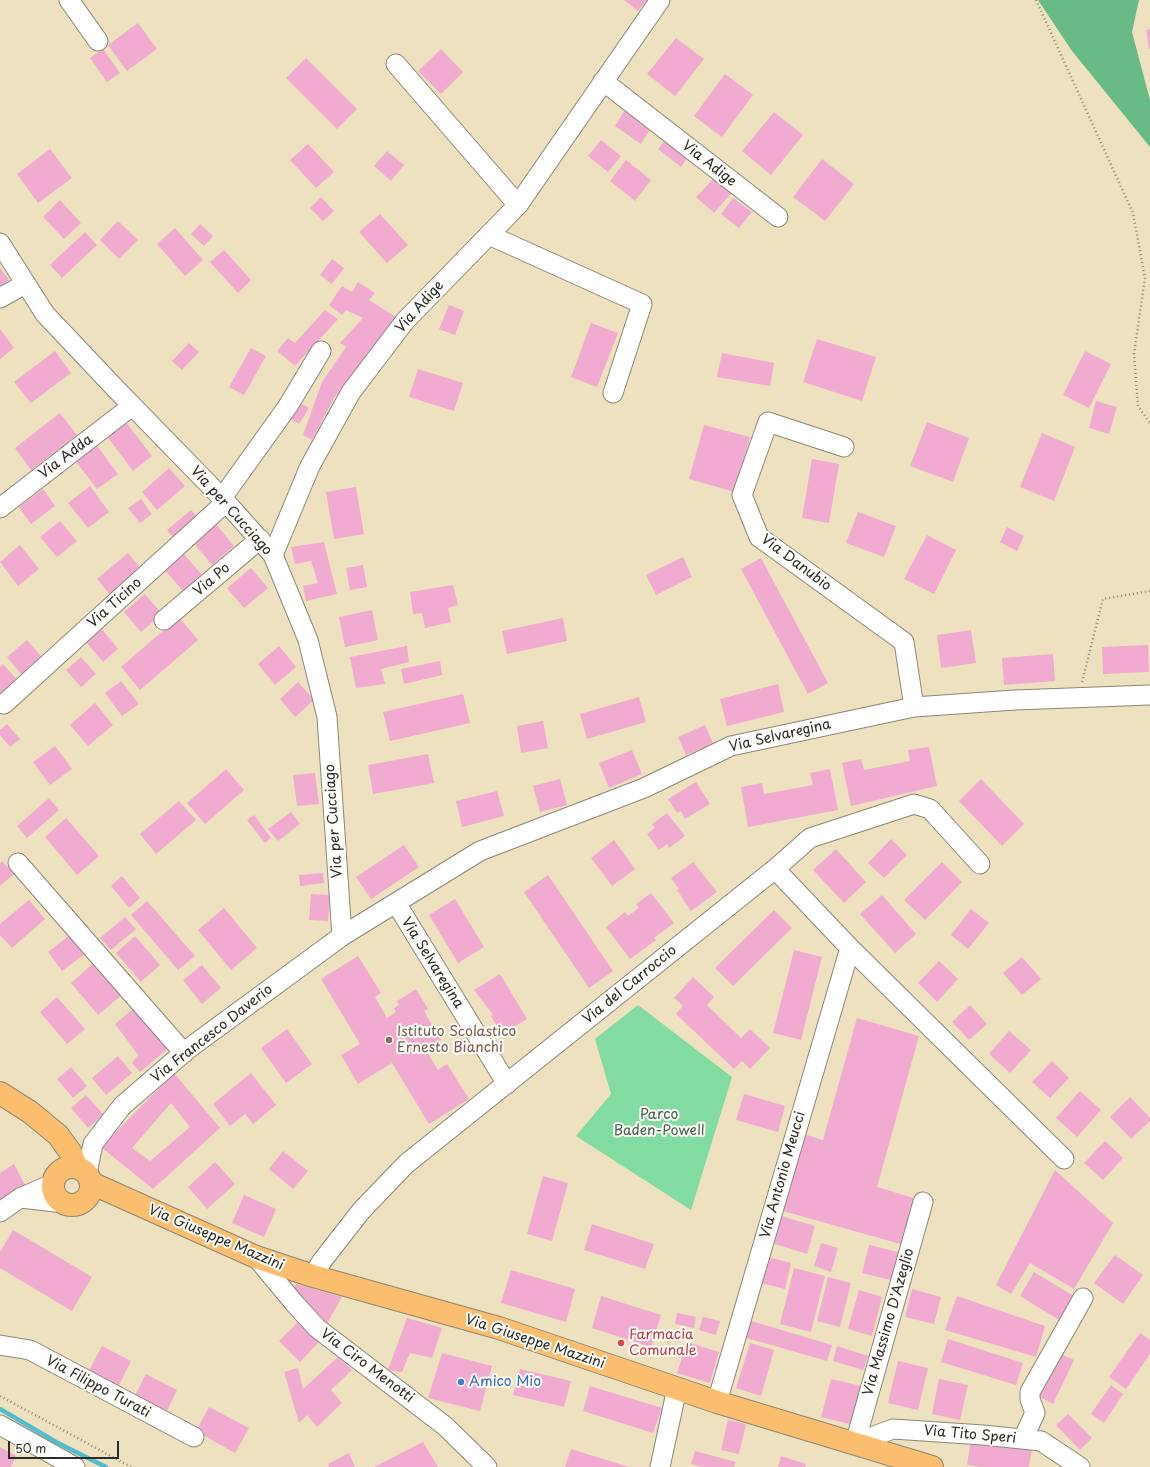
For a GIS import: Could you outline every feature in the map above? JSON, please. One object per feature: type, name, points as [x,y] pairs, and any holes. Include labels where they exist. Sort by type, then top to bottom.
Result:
[{"type":"main road","points":[[0,1093],[30,1112],[58,1135],[70,1153],[73,1183]]},
{"type":"main road","points":[[0,1099],[50,1142],[73,1183]]},
{"type":"main road","name":"Via Giuseppe Mazzini","points":[[73,1183],[142,1206],[256,1257],[313,1276],[499,1328],[717,1402],[932,1467]]},
{"type":"street","points":[[69,0],[98,41]]},
{"type":"street","name":"Via Adige","points":[[273,555],[310,466],[351,392],[405,321],[518,205],[660,0]]},
{"type":"street","points":[[396,64],[518,205]]},
{"type":"street","name":"Via Adige","points":[[603,81],[778,217]]},
{"type":"street","points":[[488,235],[642,304],[613,393]]},
{"type":"street","name":"Via per Cucciago","points":[[0,243],[45,314],[224,500],[273,555],[308,640],[327,717],[342,936]]},
{"type":"street","points":[[0,298],[25,284]]},
{"type":"street","name":"Via Ticino","points":[[4,704],[224,500],[284,411],[321,351]]},
{"type":"street","name":"Via Adda","points":[[0,508],[132,406]]},
{"type":"street","name":"Via Danubio","points":[[844,447],[768,422],[742,495],[759,537],[904,642],[914,707]]},
{"type":"street","name":"Via Po","points":[[164,620],[260,539]]},
{"type":"street","name":"Via Selvaregina","points":[[342,936],[480,851],[644,788],[731,746],[914,707],[1014,700],[1150,695]]},
{"type":"street","name":"Via del Carroccio","points":[[313,1276],[322,1261],[361,1211],[406,1164],[775,869],[810,838],[914,804],[930,809],[980,864]]},
{"type":"street","points":[[18,863],[184,1053]]},
{"type":"street","points":[[775,869],[850,948],[1064,1159]]},
{"type":"street","name":"Via Selvaregina","points":[[396,903],[507,1084]]},
{"type":"street","name":"Via Francesco Daverio","points":[[0,1212],[20,1198],[73,1183],[93,1144],[122,1106],[184,1053],[342,936]]},
{"type":"street","name":"Via Antonio Meucci","points":[[717,1402],[850,948]]},
{"type":"street","name":"Via Massimo D'Azeglio","points":[[855,1443],[923,1202]]},
{"type":"street","name":"Via Ciro Menotti","points":[[256,1257],[294,1304],[317,1328],[445,1426],[487,1467]]},
{"type":"street","points":[[1023,1439],[1035,1413],[1030,1399],[1030,1392],[1083,1298]]},
{"type":"street","name":"Via Filippo Turati","points":[[0,1345],[30,1350],[194,1437]]},
{"type":"street","points":[[660,1467],[677,1388]]},
{"type":"street","points":[[0,1425],[75,1467]]},
{"type":"street","name":"Via Tito Speri","points":[[855,1443],[893,1429],[1023,1439],[1041,1441],[1080,1467]]},
{"type":"path","points":[[1036,0],[1133,214],[1145,278],[1134,354],[1138,406],[1150,423]]},
{"type":"path","points":[[1078,697],[1103,599],[1150,591]]},
{"type":"path","points":[[0,1396],[131,1467]]},
{"type":"green space","points":[[1038,0],[1139,0],[1132,32],[1150,100],[1150,147],[1072,51]]},
{"type":"green space","name":"Parco Baden-Powell","points":[[638,1005],[732,1077],[691,1210],[576,1136],[611,1094],[595,1039]]},
{"type":"building","points":[[624,0],[647,0],[638,11]]},
{"type":"building","points":[[138,23],[157,49],[127,71],[108,45]]},
{"type":"building","points":[[1150,29],[1150,49],[1149,49],[1146,30]]},
{"type":"building","points":[[676,38],[704,59],[675,96],[647,74]]},
{"type":"building","points":[[103,49],[120,73],[107,82],[90,58]]},
{"type":"building","points":[[441,49],[463,72],[441,94],[418,71]]},
{"type":"building","points":[[306,58],[357,109],[337,129],[286,78]]},
{"type":"building","points":[[725,74],[753,95],[722,137],[694,116]]},
{"type":"building","points":[[627,107],[653,125],[641,144],[615,126]]},
{"type":"building","points":[[774,112],[803,135],[771,175],[742,151]]},
{"type":"building","points":[[668,136],[690,154],[681,167],[658,149]]},
{"type":"building","points":[[601,140],[621,156],[608,172],[588,156]]},
{"type":"building","points":[[308,144],[334,172],[316,188],[290,160]]},
{"type":"building","points":[[50,149],[72,178],[38,203],[17,174]]},
{"type":"building","points":[[387,151],[404,165],[391,181],[374,166]]},
{"type":"building","points":[[822,159],[854,184],[825,221],[793,197]]},
{"type":"building","points":[[626,160],[651,180],[635,201],[610,181]]},
{"type":"building","points":[[716,176],[733,191],[714,213],[696,197]]},
{"type":"building","points":[[321,197],[334,211],[323,221],[310,208]]},
{"type":"building","points":[[733,198],[752,212],[739,228],[721,214]]},
{"type":"building","points":[[60,200],[81,223],[64,239],[43,217]]},
{"type":"building","points":[[380,214],[408,245],[387,263],[359,232]]},
{"type":"building","points":[[118,221],[138,240],[119,259],[100,240]]},
{"type":"building","points":[[200,224],[213,236],[204,246],[191,234]]},
{"type":"building","points":[[175,228],[203,260],[185,276],[157,244]]},
{"type":"building","points":[[85,232],[97,245],[62,278],[50,265]]},
{"type":"building","points":[[224,250],[251,280],[238,293],[210,262]]},
{"type":"building","points":[[332,259],[344,268],[332,284],[320,275]]},
{"type":"building","points":[[0,268],[9,280],[0,287]]},
{"type":"building","points":[[358,282],[375,293],[369,300],[396,317],[334,398],[312,440],[303,435],[322,382],[346,347],[340,343],[363,318],[346,310],[342,315],[329,305],[342,286],[352,292]]},
{"type":"building","points":[[449,305],[464,311],[455,335],[439,329]]},
{"type":"building","points":[[325,310],[338,319],[295,366],[277,351],[288,338],[295,343]]},
{"type":"building","points":[[591,323],[618,333],[597,387],[571,377]]},
{"type":"building","points":[[0,329],[14,348],[0,359]]},
{"type":"building","points":[[817,339],[876,357],[862,401],[803,382]]},
{"type":"building","points":[[189,343],[199,352],[182,370],[172,361]]},
{"type":"building","points":[[251,348],[266,356],[244,395],[229,387]]},
{"type":"building","points":[[55,351],[71,373],[31,403],[14,382]]},
{"type":"building","points":[[1085,351],[1111,364],[1089,408],[1063,395]]},
{"type":"building","points":[[722,353],[774,363],[770,386],[717,377]]},
{"type":"building","points":[[418,369],[463,383],[454,411],[409,397]]},
{"type":"building","points":[[294,399],[309,408],[299,424],[284,415]]},
{"type":"building","points":[[1096,401],[1117,407],[1109,434],[1089,428]]},
{"type":"building","points":[[60,413],[77,435],[31,470],[15,448]]},
{"type":"building","points":[[125,421],[152,456],[133,471],[106,435]]},
{"type":"building","points":[[927,422],[969,438],[953,482],[910,466]]},
{"type":"building","points":[[704,425],[750,437],[735,492],[689,479]]},
{"type":"building","points":[[1042,433],[1075,447],[1054,501],[1020,487]]},
{"type":"building","points":[[95,443],[118,474],[97,489],[74,459]]},
{"type":"building","points":[[812,459],[839,464],[829,523],[802,518]]},
{"type":"building","points":[[169,468],[185,486],[157,510],[142,492]]},
{"type":"building","points":[[90,486],[109,512],[88,528],[68,503]]},
{"type":"building","points":[[356,487],[364,534],[334,539],[326,492]]},
{"type":"building","points":[[43,489],[55,506],[31,524],[19,507]]},
{"type":"building","points":[[141,499],[152,514],[140,523],[128,508]]},
{"type":"building","points":[[191,510],[201,521],[177,542],[167,530]]},
{"type":"building","points":[[858,512],[896,526],[884,557],[846,543]]},
{"type":"building","points":[[60,521],[77,541],[57,557],[40,537]]},
{"type":"building","points":[[215,523],[234,546],[212,565],[193,542]]},
{"type":"building","points":[[1007,527],[1024,536],[1017,551],[1000,542]]},
{"type":"building","points":[[927,535],[956,550],[934,594],[904,579]]},
{"type":"building","points":[[324,542],[337,594],[306,601],[303,586],[318,583],[311,561],[295,564],[291,547]]},
{"type":"building","points":[[20,545],[39,569],[18,586],[0,562]]},
{"type":"building","points":[[181,551],[203,576],[184,592],[162,567]]},
{"type":"building","points":[[128,553],[142,570],[112,597],[97,579]]},
{"type":"building","points":[[683,557],[692,577],[656,595],[646,575]]},
{"type":"building","points":[[761,558],[828,683],[808,694],[741,569]]},
{"type":"building","points":[[363,565],[367,587],[350,590],[346,568]]},
{"type":"building","points":[[251,568],[268,588],[244,608],[227,588]]},
{"type":"building","points":[[453,585],[458,605],[448,608],[451,622],[425,628],[422,613],[413,614],[410,592]]},
{"type":"building","points":[[145,594],[162,614],[141,632],[124,612]]},
{"type":"building","points":[[372,610],[378,640],[345,647],[339,617]]},
{"type":"building","points":[[179,617],[198,640],[140,690],[121,667]]},
{"type":"building","points":[[563,618],[567,641],[507,654],[502,631]]},
{"type":"building","points":[[102,629],[118,649],[103,662],[86,642]]},
{"type":"building","points":[[971,630],[976,663],[941,668],[937,635]]},
{"type":"building","points":[[27,640],[47,663],[26,680],[7,657]]},
{"type":"building","points":[[1148,645],[1149,672],[1103,674],[1102,647]]},
{"type":"building","points":[[279,646],[296,667],[275,685],[258,664]]},
{"type":"building","points":[[407,646],[409,662],[381,669],[385,684],[356,688],[350,657]]},
{"type":"building","points":[[1053,654],[1055,681],[1004,685],[1002,658]]},
{"type":"building","points":[[81,657],[96,674],[81,687],[66,670]]},
{"type":"building","points":[[440,661],[442,675],[404,684],[401,669]]},
{"type":"building","points":[[3,664],[20,683],[0,696],[0,667]]},
{"type":"building","points":[[121,681],[139,704],[122,716],[105,693]]},
{"type":"building","points":[[298,682],[314,700],[295,717],[280,699]]},
{"type":"building","points":[[778,684],[784,712],[727,726],[720,699]]},
{"type":"building","points":[[463,694],[470,723],[390,741],[383,712]]},
{"type":"building","points":[[639,697],[646,722],[587,739],[580,714]]},
{"type":"building","points":[[95,703],[113,725],[88,746],[70,725]]},
{"type":"building","points":[[543,721],[548,748],[521,753],[517,726]]},
{"type":"building","points":[[7,724],[20,739],[10,747],[0,735],[0,730]]},
{"type":"building","points":[[705,725],[713,743],[686,755],[678,737]]},
{"type":"building","points":[[55,746],[72,769],[50,785],[33,762]]},
{"type":"building","points":[[929,747],[937,786],[851,806],[842,763],[861,759],[864,770],[910,761],[908,750]]},
{"type":"building","points":[[632,750],[642,774],[609,788],[599,763]]},
{"type":"building","points":[[428,754],[434,783],[373,794],[368,765]]},
{"type":"building","points":[[226,769],[244,790],[205,824],[187,803]]},
{"type":"building","points":[[830,769],[838,810],[748,827],[741,787],[762,783],[764,794],[813,785],[810,773]]},
{"type":"building","points":[[315,773],[319,804],[297,806],[293,775]]},
{"type":"building","points":[[560,779],[567,805],[540,812],[533,786]]},
{"type":"building","points":[[981,779],[1024,824],[1002,846],[959,801]]},
{"type":"building","points":[[696,782],[710,804],[685,819],[681,811],[677,813],[668,799]]},
{"type":"building","points":[[497,791],[504,816],[462,827],[456,801]]},
{"type":"building","points":[[49,798],[59,810],[27,838],[17,826]]},
{"type":"building","points":[[179,801],[196,820],[156,854],[140,834]]},
{"type":"building","points":[[291,812],[300,824],[278,841],[268,829]]},
{"type":"building","points":[[667,813],[685,836],[669,848],[667,844],[659,850],[647,834],[655,828],[652,824]]},
{"type":"building","points":[[254,815],[271,838],[265,843],[247,820]]},
{"type":"building","points":[[66,818],[99,856],[77,875],[45,837]]},
{"type":"building","points":[[891,839],[907,855],[884,878],[868,863]]},
{"type":"building","points":[[614,840],[635,869],[612,886],[591,858]]},
{"type":"building","points":[[404,845],[419,867],[371,899],[356,877]]},
{"type":"building","points":[[836,849],[866,882],[844,903],[813,870]]},
{"type":"building","points":[[2,861],[14,874],[0,886],[0,864]]},
{"type":"building","points":[[693,862],[717,892],[691,911],[671,878]]},
{"type":"building","points":[[942,862],[962,882],[925,920],[904,900]]},
{"type":"building","points":[[323,873],[324,883],[300,886],[299,875]]},
{"type":"building","points":[[548,875],[613,971],[589,988],[524,892]]},
{"type":"building","points":[[122,876],[140,898],[129,908],[111,886]]},
{"type":"building","points":[[651,893],[674,923],[654,938],[656,940],[630,959],[606,927],[625,912],[628,916],[639,908],[636,904]]},
{"type":"building","points":[[311,894],[330,895],[328,921],[309,920]]},
{"type":"building","points":[[882,895],[916,934],[895,953],[860,914]]},
{"type":"building","points":[[455,899],[484,947],[458,963],[429,915]]},
{"type":"building","points":[[29,900],[45,919],[12,948],[0,935],[0,924]]},
{"type":"building","points":[[147,901],[195,956],[178,970],[131,915]]},
{"type":"building","points":[[224,908],[257,948],[231,970],[198,930]]},
{"type":"building","points":[[971,909],[989,923],[968,949],[951,935]]},
{"type":"building","points":[[774,910],[792,928],[733,986],[715,968]]},
{"type":"building","points":[[125,917],[136,929],[111,950],[100,938]]},
{"type":"building","points":[[71,934],[86,953],[62,971],[48,952]]},
{"type":"building","points":[[135,936],[160,965],[141,982],[116,953]]},
{"type":"building","points":[[794,950],[822,957],[801,1040],[773,1033]]},
{"type":"building","points":[[358,956],[381,993],[375,997],[387,1018],[396,1012],[394,1008],[399,1005],[397,1001],[416,989],[428,1009],[424,1011],[441,1040],[425,1049],[438,1070],[447,1064],[469,1099],[429,1124],[392,1063],[358,1084],[341,1055],[360,1044],[321,979]]},
{"type":"building","points":[[1022,957],[1041,979],[1022,995],[1003,973]]},
{"type":"building","points":[[939,961],[958,979],[937,1002],[918,983]]},
{"type":"building","points":[[95,962],[123,994],[98,1015],[71,983]]},
{"type":"building","points":[[202,965],[221,988],[202,1004],[183,980]]},
{"type":"building","points":[[500,974],[527,1019],[502,1034],[491,1016],[493,1015],[474,990]]},
{"type":"building","points":[[693,977],[714,997],[707,1005],[741,1038],[750,1029],[770,1048],[750,1069],[742,1061],[734,1069],[676,1014],[683,1006],[674,998]]},
{"type":"building","points":[[57,997],[85,1029],[67,1044],[40,1012]]},
{"type":"building","points":[[138,1005],[172,1045],[140,1072],[132,1063],[138,1055],[115,1024]]},
{"type":"building","points":[[970,1005],[987,1024],[969,1040],[952,1022]]},
{"type":"building","points":[[857,1018],[919,1036],[877,1187],[917,1199],[904,1245],[783,1211],[804,1134],[823,1140]]},
{"type":"building","points":[[287,1029],[312,1064],[286,1083],[261,1048]]},
{"type":"building","points":[[1009,1031],[1031,1050],[1010,1073],[989,1054]]},
{"type":"building","points":[[118,1056],[132,1073],[106,1095],[92,1078]]},
{"type":"building","points":[[1052,1061],[1069,1078],[1050,1098],[1032,1082]]},
{"type":"building","points":[[71,1067],[87,1086],[73,1098],[57,1079]]},
{"type":"building","points":[[174,1073],[220,1128],[153,1189],[101,1147]],"holes":[[[171,1103],[190,1127],[150,1161],[132,1148]]]},
{"type":"building","points":[[251,1073],[276,1105],[253,1124],[245,1114],[230,1126],[213,1104]]},
{"type":"building","points":[[1080,1091],[1101,1110],[1077,1137],[1056,1118]]},
{"type":"building","points":[[744,1094],[785,1106],[778,1132],[736,1120]]},
{"type":"building","points":[[86,1095],[104,1115],[88,1128],[71,1108]]},
{"type":"building","points":[[1130,1097],[1150,1118],[1150,1121],[1131,1139],[1110,1117]]},
{"type":"building","points":[[1105,1141],[1123,1158],[1103,1180],[1084,1163]]},
{"type":"building","points":[[283,1151],[308,1171],[293,1189],[269,1169]]},
{"type":"building","points":[[215,1162],[235,1184],[207,1209],[188,1187]]},
{"type":"building","points":[[14,1164],[26,1187],[0,1204],[0,1173]]},
{"type":"building","points":[[1055,1170],[1113,1223],[1074,1289],[1030,1263],[1011,1294],[996,1285]]},
{"type":"building","points":[[543,1176],[568,1183],[552,1241],[527,1234]]},
{"type":"building","points":[[244,1195],[276,1209],[264,1237],[232,1223]]},
{"type":"building","points":[[781,1216],[815,1226],[807,1254],[772,1243]]},
{"type":"building","points":[[592,1224],[654,1244],[645,1269],[584,1250]]},
{"type":"building","points":[[13,1230],[92,1277],[72,1311],[0,1268],[0,1252]]},
{"type":"building","points":[[821,1243],[838,1248],[831,1272],[814,1266]]},
{"type":"building","points":[[869,1245],[902,1253],[895,1281],[862,1273]]},
{"type":"building","points":[[1115,1255],[1143,1275],[1123,1304],[1094,1283]]},
{"type":"building","points":[[768,1257],[791,1263],[785,1289],[761,1283]]},
{"type":"building","points":[[794,1268],[825,1276],[811,1332],[780,1324]]},
{"type":"building","points":[[511,1270],[575,1289],[566,1322],[501,1303]]},
{"type":"building","points":[[1034,1272],[1074,1296],[1059,1320],[1020,1296]]},
{"type":"building","points":[[828,1277],[851,1283],[840,1327],[817,1321]]},
{"type":"building","points":[[296,1284],[342,1297],[325,1327],[291,1291]]},
{"type":"building","points":[[912,1289],[941,1297],[934,1324],[905,1317]]},
{"type":"building","points":[[859,1290],[882,1297],[872,1336],[848,1329]]},
{"type":"building","points":[[601,1296],[661,1315],[651,1347],[592,1328]]},
{"type":"building","points":[[957,1296],[1045,1326],[1036,1357],[945,1330]]},
{"type":"building","points":[[677,1313],[696,1317],[694,1328],[675,1324]]},
{"type":"building","points":[[703,1317],[720,1321],[716,1335],[699,1330]]},
{"type":"building","points":[[407,1318],[442,1328],[432,1358],[410,1353],[402,1372],[388,1370]]},
{"type":"building","points":[[748,1320],[832,1345],[827,1361],[743,1337]]},
{"type":"building","points":[[298,1322],[319,1342],[300,1362],[279,1341]]},
{"type":"building","points":[[1140,1333],[1150,1340],[1150,1354],[1126,1389],[1109,1377]]},
{"type":"building","points":[[948,1339],[1023,1363],[1016,1385],[941,1362]]},
{"type":"building","points":[[687,1342],[719,1352],[710,1383],[677,1373]]},
{"type":"building","points":[[750,1343],[774,1350],[761,1396],[736,1388]]},
{"type":"building","points":[[102,1346],[131,1361],[116,1391],[86,1376]]},
{"type":"building","points":[[837,1346],[868,1356],[863,1370],[833,1361]]},
{"type":"building","points":[[1056,1352],[1074,1360],[1053,1404],[1036,1395]]},
{"type":"building","points":[[442,1353],[492,1366],[480,1411],[428,1398]]},
{"type":"building","points":[[338,1357],[352,1370],[331,1390],[342,1403],[317,1427],[307,1415],[299,1423],[284,1372],[298,1368],[303,1389]]},
{"type":"building","points":[[898,1361],[928,1368],[918,1410],[888,1403]]},
{"type":"building","points":[[520,1369],[571,1381],[564,1407],[513,1395]]},
{"type":"building","points":[[146,1374],[177,1390],[165,1415],[133,1399]]},
{"type":"building","points":[[831,1379],[866,1387],[857,1426],[821,1417]]},
{"type":"building","points":[[939,1379],[968,1385],[960,1420],[932,1414]]},
{"type":"building","points":[[1111,1385],[1123,1394],[1104,1423],[1091,1414]]},
{"type":"building","points":[[590,1386],[662,1408],[653,1433],[583,1411]]},
{"type":"building","points":[[209,1407],[249,1428],[235,1453],[196,1431]]},
{"type":"building","points":[[1068,1414],[1092,1438],[1080,1450],[1056,1425]]},
{"type":"building","points":[[728,1420],[746,1424],[739,1454],[721,1450]]},
{"type":"building","points":[[971,1439],[1032,1448],[1029,1467],[980,1467],[967,1465]]},
{"type":"building","points":[[423,1442],[438,1467],[374,1467]]},
{"type":"building","points":[[0,1447],[16,1456],[11,1467],[0,1467]]},
{"type":"building","points":[[571,1449],[629,1467],[565,1467]]},
{"type":"building","points":[[695,1451],[736,1462],[734,1467],[702,1467],[691,1464]]},
{"type":"building","points":[[349,1453],[355,1467],[329,1467],[328,1464]]},
{"type":"building","points":[[781,1456],[806,1464],[805,1467],[778,1467]]},
{"type":"waterway","points":[[0,1409],[56,1442],[106,1467]]},
{"type":"place","name":"Istituto Scolastico Ernesto Bianchi","points":[[389,1040]]},
{"type":"place","name":"Farmacia Comunale","points":[[621,1343]]},
{"type":"place","name":"Amico Mio","points":[[461,1382]]}]
